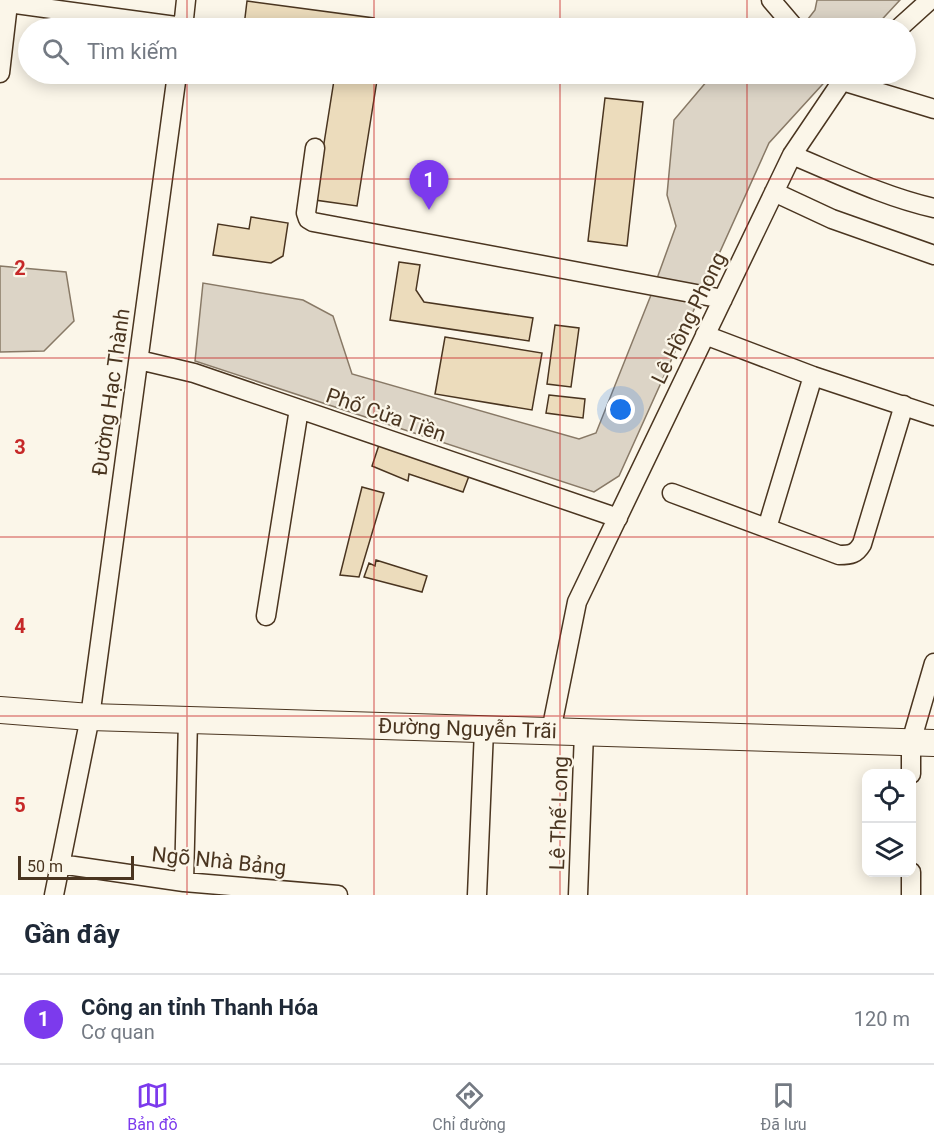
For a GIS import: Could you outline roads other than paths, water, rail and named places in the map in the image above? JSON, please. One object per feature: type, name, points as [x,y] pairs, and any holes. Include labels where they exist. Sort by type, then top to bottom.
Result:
[{"type":"highway","name":"Đường Nguyễn Trãi","points":[[0,710],[90,717],[923,742]]},
{"type":"street","points":[[184,18],[186,0]]},
{"type":"street","points":[[910,18],[930,0]]},
{"type":"street","points":[[0,73],[4,3],[111,18]]},
{"type":"street","points":[[773,3],[786,18]]},
{"type":"street","name":"Đường Hạc Thành","points":[[54,895],[90,717],[176,84]]},
{"type":"street","name":"Lê Hồng Phong","points":[[551,731],[578,602],[792,155],[836,84]]},
{"type":"street","points":[[864,84],[934,109]]},
{"type":"street","points":[[315,148],[306,213],[308,219],[313,222],[723,299]]},
{"type":"street","points":[[792,155],[852,180],[934,208]]},
{"type":"street","points":[[774,192],[832,219],[934,255]]},
{"type":"street","points":[[705,335],[813,376],[934,416]]},
{"type":"street","name":"Phố Cửa Tiền","points":[[139,360],[194,373],[618,518]]},
{"type":"street","points":[[767,528],[813,376]]},
{"type":"street","points":[[672,493],[839,555],[850,555],[857,552],[862,544],[903,405]]},
{"type":"street","points":[[266,616],[299,409]]},
{"type":"street","points":[[913,769],[923,742],[934,663]]},
{"type":"street","points":[[184,882],[188,720]]},
{"type":"street","points":[[477,895],[484,730]]},
{"type":"street","name":"Lê Thế Long","points":[[578,895],[584,732]]},
{"type":"street","name":"Ngõ Nhà Bảng","points":[[60,864],[184,882],[338,895]]},
{"type":"street","points":[[911,877],[911,895]]},
{"type":"place","name":"Công an tỉnh Thanh Hóa","points":[[429,210]]}]
